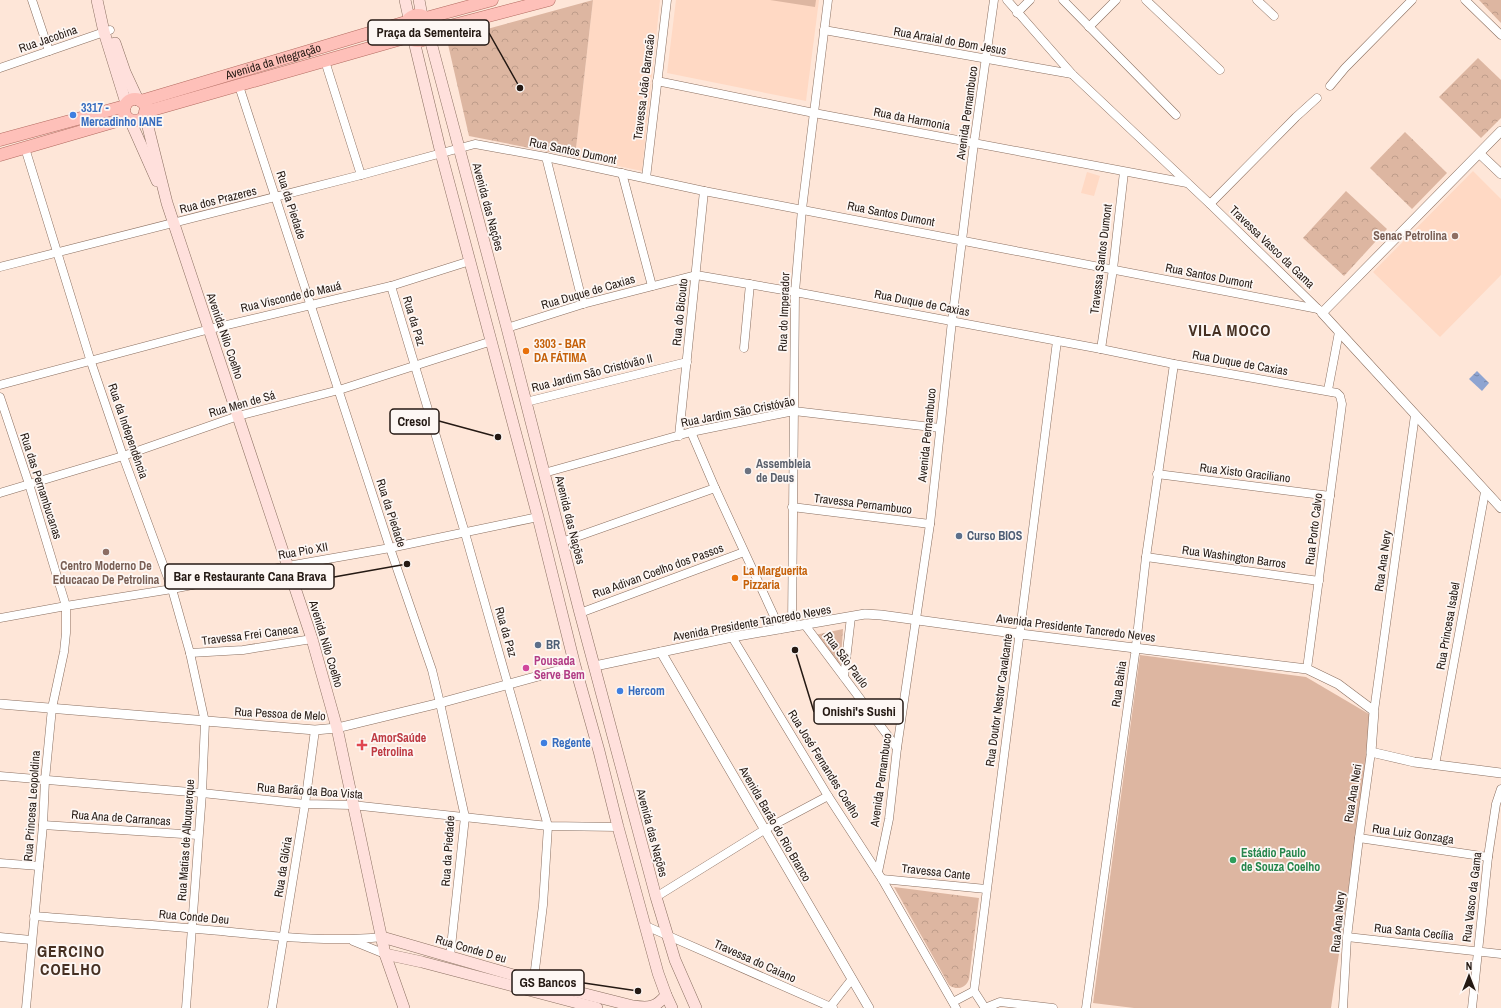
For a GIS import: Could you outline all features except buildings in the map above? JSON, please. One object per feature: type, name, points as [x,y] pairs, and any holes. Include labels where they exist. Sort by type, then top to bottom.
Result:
[{"type":"main road","points":[[404,0],[408,20],[405,30],[411,39],[492,341],[575,666],[599,751],[618,827],[658,973],[672,1008]]},
{"type":"main road","points":[[419,0],[424,17],[430,24],[430,33]]},
{"type":"main road","points":[[408,20],[415,16],[424,17],[492,0]]},
{"type":"main road","points":[[411,39],[422,41],[430,33],[549,0]]},
{"type":"main road","points":[[97,2],[137,106],[167,203]]},
{"type":"main road","name":"Avenida da Integração","points":[[137,106],[408,20]]},
{"type":"main road","name":"Avenida das Nações","points":[[430,33],[580,613],[656,897],[682,977],[696,1008]]},
{"type":"main road","name":"Avenida da Integração","points":[[0,140],[137,106],[240,86],[325,61],[411,39]]},
{"type":"main road","points":[[137,106],[124,112],[129,119],[167,203]]},
{"type":"main road","points":[[0,155],[129,119],[139,120],[137,106]]},
{"type":"main road","name":"Avenida Nilo Coelho","points":[[167,203],[312,639],[337,728],[352,805],[385,954],[404,1008]]},
{"type":"main road","points":[[554,579],[570,574]]},
{"type":"main road","points":[[599,751],[603,753],[611,753],[614,750],[615,744]]},
{"type":"main road","name":"Rua Conde D eu","points":[[382,938],[450,956],[597,1008]]},
{"type":"main road","name":"Rua Conde D eu","points":[[385,954],[643,1008],[652,1007],[659,1004],[666,995]]},
{"type":"street","points":[[32,0],[49,51]]},
{"type":"street","name":"Travessa João Barracão","points":[[646,178],[667,0]]},
{"type":"street","name":"Rua do Imperador","points":[[792,627],[795,292],[802,209],[828,0]]},
{"type":"street","name":"Avenida Pernambuco","points":[[880,875],[930,524],[952,321],[974,143],[994,0]]},
{"type":"street","name":"Travessa Vasco da Gama","points":[[1006,0],[1072,74],[1210,204],[1320,311],[1501,508]]},
{"type":"street","points":[[1017,13],[1030,0]]},
{"type":"street","points":[[1063,0],[1176,115]]},
{"type":"street","points":[[1089,27],[1116,0]]},
{"type":"street","points":[[1146,0],[1220,70]]},
{"type":"street","points":[[1257,0],[1274,16]]},
{"type":"street","points":[[1330,86],[1345,68],[1412,0]]},
{"type":"street","points":[[1466,0],[1501,35]]},
{"type":"street","name":"Rua Arraial do Bom Jesus","points":[[824,30],[986,60],[1072,74]]},
{"type":"street","name":"Rua Jacobina","points":[[0,68],[107,31]]},
{"type":"street","points":[[325,61],[361,175]]},
{"type":"street","name":"Rua da Harmonia","points":[[657,81],[814,113],[1187,183]]},
{"type":"street","name":"Rua da Piedade","points":[[240,86],[390,548],[432,670],[440,703],[465,817],[450,956]]},
{"type":"street","points":[[1210,204],[1296,117],[1317,98]]},
{"type":"street","points":[[1320,311],[1500,134]]},
{"type":"street","name":"Rua Santos Dumont","points":[[441,153],[475,144],[546,157],[704,191],[1113,269],[1320,311]]},
{"type":"street","name":"Rua da Independência","points":[[25,148],[91,362],[172,589],[190,654],[205,722]]},
{"type":"street","name":"Rua dos Prazeres","points":[[0,267],[174,224],[441,153]]},
{"type":"street","points":[[1480,154],[1501,174]]},
{"type":"street","points":[[546,157],[583,304]]},
{"type":"street","name":"Travessa Santos Dumont","points":[[1101,349],[1113,269],[1124,172]]},
{"type":"street","points":[[622,173],[652,286]]},
{"type":"street","name":"Rua do Bicouto","points":[[679,436],[704,191]]},
{"type":"street","name":"Rua Visconde do Mauá","points":[[0,385],[91,362],[210,329],[391,286],[470,261]]},
{"type":"street","name":"Rua Duque de Caxias","points":[[507,328],[583,304],[696,275],[952,321],[1174,364],[1328,390],[1337,393]]},
{"type":"street","points":[[744,348],[750,284]]},
{"type":"street","name":"Rua da Paz","points":[[391,286],[465,533],[548,826],[543,905],[533,986]]},
{"type":"street","points":[[1328,390],[1339,332]]},
{"type":"street","name":"Rua Men de Sá","points":[[0,493],[124,456],[238,416],[339,390],[492,341]]},
{"type":"street","name":"Rua Doutor Nestor Cavalcante","points":[[974,991],[1057,341]]},
{"type":"street","name":"Rua Jardim São Cristóvão II","points":[[526,402],[686,362]]},
{"type":"street","name":"Rua Bahia","points":[[1086,1008],[1136,648],[1157,474],[1174,364]]},
{"type":"street","name":"Rua Porto Calvo","points":[[1307,669],[1342,404],[1340,396],[1337,393]]},
{"type":"street","name":"Rua das Pernambucanas","points":[[0,397],[29,484],[66,606]]},
{"type":"street","name":"Rua Jardim São Cristóvão","points":[[544,473],[691,432],[794,411],[940,428]]},
{"type":"street","name":"Rua Ana Nery","points":[[1374,711],[1415,415]]},
{"type":"street","points":[[691,432],[780,629]]},
{"type":"street","name":"Rua Xisto Graciliano","points":[[1157,474],[1330,496]]},
{"type":"street","points":[[562,542],[715,488]]},
{"type":"street","name":"Rua Princesa Isabel","points":[[1435,765],[1485,492]]},
{"type":"street","name":"Travessa Pernambuco","points":[[792,507],[930,524]]},
{"type":"street","name":"Rua Pio XII","points":[[0,618],[172,589],[390,548],[538,517]]},
{"type":"street","name":"Rua Adivan Coelho dos Passos","points":[[580,613],[744,552]]},
{"type":"street","name":"Rua Washington Barros","points":[[1146,557],[1319,581]]},
{"type":"street","name":"Rua Princesa Leopoldina","points":[[26,1008],[52,708],[64,652],[66,606]]},
{"type":"street","name":"Avenida Presidente Tancredo Neves","points":[[595,666],[732,637],[865,614],[916,619],[1020,634],[1307,669],[1338,684],[1374,711]]},
{"type":"street","points":[[844,677],[851,617]]},
{"type":"street","name":"Rua São Paulo","points":[[804,625],[897,748]]},
{"type":"street","name":"Rua José Fernandes Coelho","points":[[732,637],[828,796],[880,875],[954,1005]]},
{"type":"street","name":"Travessa Frei Caneca","points":[[190,654],[242,650],[312,639]]},
{"type":"street","name":"Avenida Barão do Rio Branco","points":[[661,652],[869,1008]]},
{"type":"street","name":"Rua Pessoa de Melo","points":[[0,704],[315,730],[337,728],[440,703],[575,666]]},
{"type":"street","points":[[1374,711],[1371,752],[1414,762],[1501,773]]},
{"type":"street","name":"Rua Matias de Albuquerque","points":[[186,1008],[202,794],[205,722]]},
{"type":"street","name":"Rua da Glória","points":[[272,1008],[305,804],[315,730]]},
{"type":"street","name":"Rua Ana Neri","points":[[1359,838],[1371,752]]},
{"type":"street","name":"Rua Barão da Boa Vista","points":[[0,776],[305,804],[352,805],[548,826],[618,827]]},
{"type":"street","name":"Rua Vasco da Gama","points":[[1472,1008],[1488,857],[1499,806],[1501,789]]},
{"type":"street","points":[[656,897],[764,830],[828,796]]},
{"type":"street","name":"Rua Ana de Carrancas","points":[[43,825],[198,835]]},
{"type":"street","name":"Rua Ana Nery","points":[[1343,1008],[1347,961],[1347,937],[1359,838]]},
{"type":"street","name":"Rua Luiz Gonzaga","points":[[1359,838],[1488,857]]},
{"type":"street","points":[[0,863],[39,866]]},
{"type":"street","name":"Travessa Cante","points":[[880,875],[986,889]]},
{"type":"street","name":"Rua Conde Deu","points":[[34,916],[284,937],[352,940],[382,938]]},
{"type":"street","name":"Travessa do Caiano","points":[[646,926],[831,1007]]},
{"type":"street","points":[[0,937],[31,940]]},
{"type":"street","name":"Rua Santa Cecília","points":[[1347,937],[1501,954]]},
{"type":"street","name":"Rua Conde Deu","points":[[352,940],[385,954]]},
{"type":"street","points":[[831,1007],[852,979]]},
{"type":"street","points":[[954,1005],[974,991],[985,1008],[1002,1005],[1053,1008]]},
{"type":"shaded area","points":[[593,0],[660,0],[642,171],[575,157]]},
{"type":"shaded area","points":[[676,0],[819,0],[806,101],[667,73]]},
{"type":"shaded area","name":"Senac Petrolina","points":[[1473,171],[1501,199],[1501,275],[1440,337],[1373,272]]},
{"type":"shaded area","points":[[1087,172],[1100,176],[1094,196],[1081,193]]},
{"type":"green space","points":[[593,0],[575,157],[469,136],[447,40]]},
{"type":"green space","points":[[770,0],[816,0],[815,7]]},
{"type":"green space","points":[[1479,0],[1501,0],[1501,23]]},
{"type":"green space","points":[[1478,58],[1501,80],[1501,118],[1481,138],[1439,97]]},
{"type":"green space","points":[[1405,132],[1447,173],[1412,209],[1370,168]]},
{"type":"green space","points":[[1346,191],[1387,229],[1344,276],[1303,238]]},
{"type":"green space","points":[[843,629],[840,672],[815,635]]},
{"type":"green space","name":"Estádio Paulo de Souza Coelho","points":[[1140,655],[1306,677],[1374,717],[1331,1008],[1134,1008],[1093,1003]]},
{"type":"green space","points":[[894,887],[979,898],[969,979],[966,985],[961,988],[955,988],[949,985]]},
{"type":"water","points":[[1477,371],[1489,383],[1482,391],[1469,379]]},
{"type":"place","name":"Praça da Sementeira","points":[[520,88]]},
{"type":"place","name":"3317 - Mercadinho IANE","points":[[73,115]]},
{"type":"place","name":"Senac Petrolina","points":[[1455,236]]},
{"type":"place","name":"3303 - BAR DA FÁTIMA","points":[[526,351]]},
{"type":"place","name":"Cresol","points":[[498,437]]},
{"type":"place","name":"Assembleia de Deus","points":[[748,471]]},
{"type":"place","name":"Curso BIOS","points":[[959,536]]},
{"type":"place","name":"Centro Moderno De Educacao De Petrolina","points":[[106,552]]},
{"type":"place","name":"Bar e Restaurante Cana Brava","points":[[407,564]]},
{"type":"place","name":"La Marguerita Pizzaria","points":[[735,578]]},
{"type":"place","name":"BR","points":[[538,645]]},
{"type":"place","name":"Onishi's Sushi","points":[[795,650]]},
{"type":"place","name":"Pousada Serve Bem","points":[[526,668]]},
{"type":"place","name":"Hercom","points":[[620,691]]},
{"type":"place","name":"Regente","points":[[544,743]]},
{"type":"place","name":"AmorSaúde Petrolina","points":[[362,745]]},
{"type":"place","name":"Estádio Paulo de Souza Coelho","points":[[1233,860]]},
{"type":"place","name":"GS Bancos","points":[[638,991]]},
{"type":"district","name":"VILA MOCO","points":[[1230,330]]},
{"type":"district","name":"GERCINO COELHO","points":[[71,960]]}]
